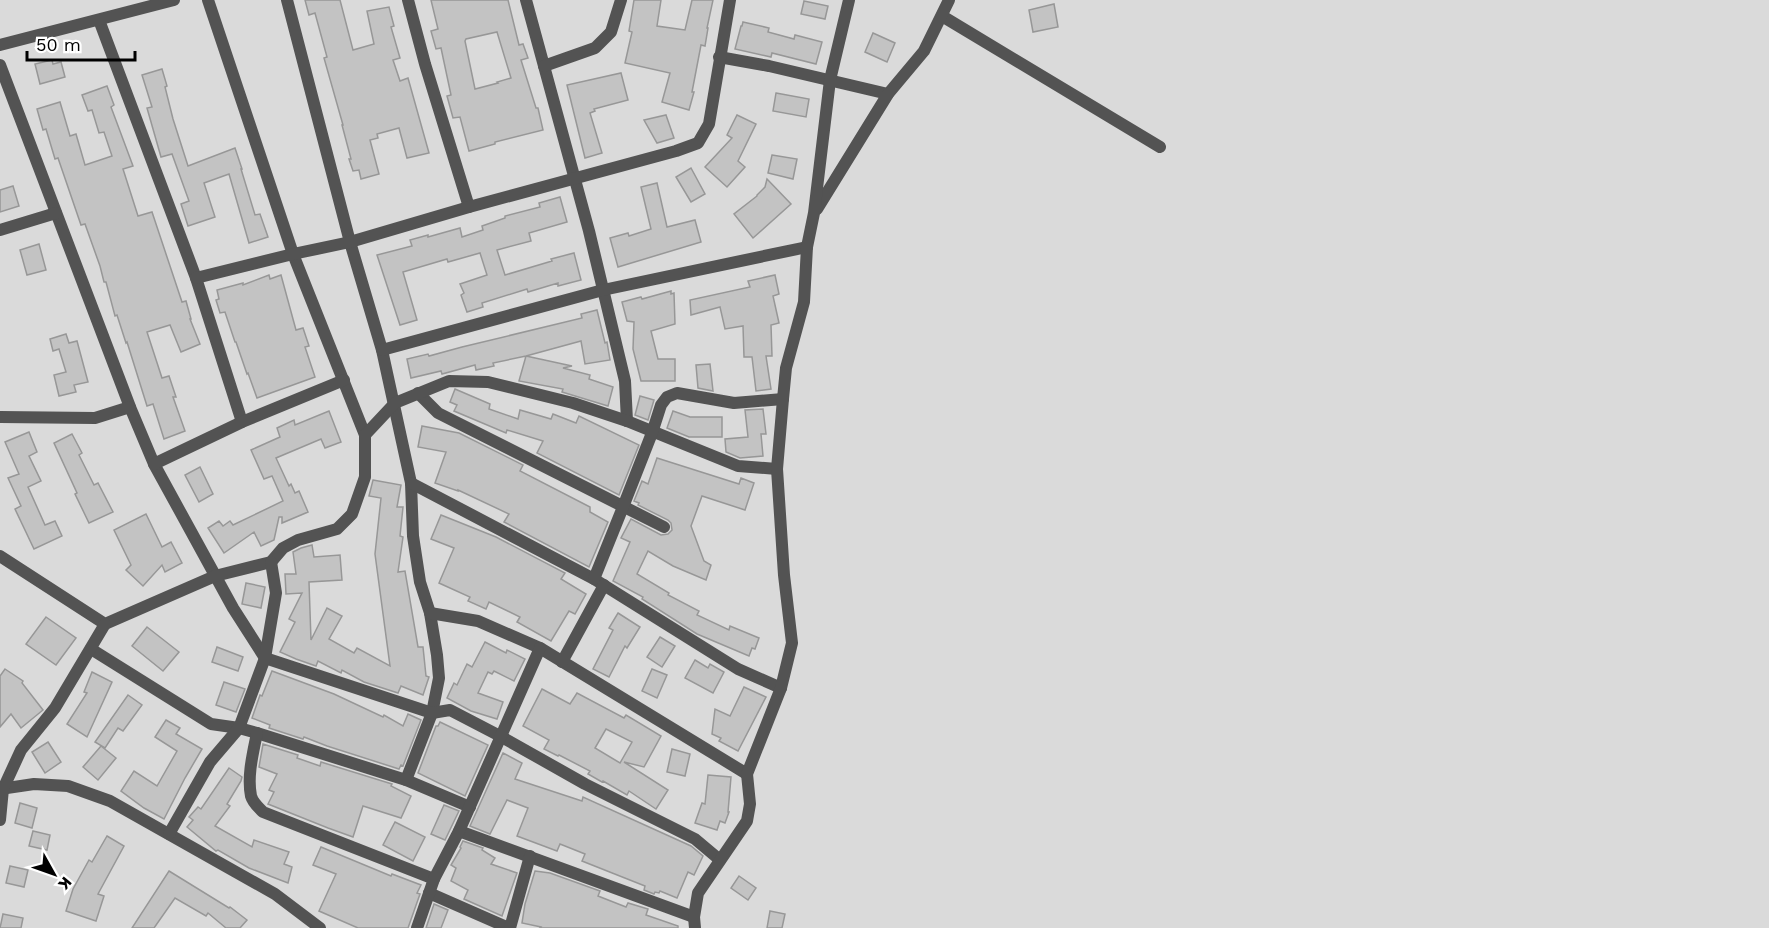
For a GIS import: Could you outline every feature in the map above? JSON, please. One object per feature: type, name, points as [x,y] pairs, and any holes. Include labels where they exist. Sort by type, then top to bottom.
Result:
[{"type":"street","points":[[0,45],[174,0]]},
{"type":"street","points":[[0,820],[2,789],[21,750],[55,708],[105,624],[215,576],[271,562],[283,548],[298,540],[337,529],[352,514],[365,477],[364,435],[293,254],[208,0]]},
{"type":"street","points":[[286,0],[350,243],[382,350],[411,483],[413,536],[420,582],[430,613],[439,678],[432,713],[406,780]]},
{"type":"street","points":[[408,0],[468,207]]},
{"type":"street","points":[[526,0],[576,178],[625,381],[627,421]]},
{"type":"street","points":[[544,66],[595,48],[611,32],[621,0]]},
{"type":"street","points":[[196,278],[293,254],[350,243],[468,207],[676,151],[698,143],[709,124],[730,0]]},
{"type":"street","points":[[459,831],[530,856],[694,922],[698,893],[747,821],[750,804],[747,774],[781,688],[792,643],[784,575],[777,469],[783,399],[786,368],[804,302],[807,247],[814,213],[830,80],[849,0]]},
{"type":"street","points":[[814,213],[888,94],[924,51],[949,0]]},
{"type":"street","points":[[942,16],[1160,147]]},
{"type":"street","points":[[99,20],[196,278],[242,422]]},
{"type":"street","points":[[719,57],[769,66],[888,94]]},
{"type":"street","points":[[0,65],[130,407],[154,464],[233,608],[265,658],[432,713],[450,710],[585,784],[695,839],[720,860]]},
{"type":"street","points":[[0,230],[56,213]]},
{"type":"street","points":[[382,350],[603,290],[807,247]]},
{"type":"street","points":[[154,464],[242,422],[344,380]]},
{"type":"street","points":[[364,435],[395,403],[418,393],[449,381],[488,382],[573,403],[627,421],[738,466],[777,469]]},
{"type":"street","points":[[418,393],[438,413],[664,528]]},
{"type":"street","points":[[562,662],[599,582],[623,507],[661,405],[667,397],[677,393],[734,403],[783,399]]},
{"type":"street","points":[[0,417],[95,418],[130,407]]},
{"type":"street","points":[[411,483],[599,582],[738,669],[781,688]]},
{"type":"street","points":[[0,556],[105,624]]},
{"type":"street","points":[[169,834],[210,762],[239,728],[265,658],[276,593],[271,562]]},
{"type":"street","points":[[430,613],[478,621],[540,648],[747,774]]},
{"type":"street","points":[[417,928],[434,879],[459,831],[540,648]]},
{"type":"street","points":[[91,649],[211,724],[257,733],[406,780],[470,807]]},
{"type":"street","points":[[257,733],[250,767],[251,797],[262,812],[434,879]]},
{"type":"street","points":[[2,789],[34,784],[68,786],[110,801],[275,894],[320,928]]},
{"type":"street","points":[[429,893],[510,928],[530,856]]},
{"type":"shaded area","points":[[0,0],[1769,0],[1769,928],[0,928]]},
{"type":"building","points":[[305,0],[340,0],[353,50],[374,44],[367,11],[389,7],[394,26],[391,27],[400,58],[393,60],[400,81],[408,78],[429,153],[407,158],[399,128],[377,134],[378,138],[370,140],[379,174],[361,179],[359,170],[353,171],[315,13],[309,15]]},
{"type":"building","points":[[431,0],[508,0],[519,45],[523,44],[528,58],[521,60],[536,108],[538,108],[543,130],[469,151],[460,117],[453,118],[447,96],[451,95],[441,48],[436,49],[431,31],[438,29]],"holes":[[[497,32],[511,78],[475,89],[466,39]]]},
{"type":"building","points":[[634,0],[661,0],[657,26],[685,30],[692,0],[713,0],[705,46],[701,45],[689,110],[662,102],[670,73],[625,63],[632,32],[629,31]]},
{"type":"building","points":[[804,1],[828,6],[825,19],[801,14]]},
{"type":"building","points":[[1054,4],[1058,27],[1033,32],[1029,10]]},
{"type":"building","points":[[743,22],[769,28],[768,32],[794,39],[795,35],[822,42],[816,64],[772,53],[771,57],[735,49]]},
{"type":"building","points":[[873,33],[895,43],[887,62],[865,52]]},
{"type":"building","points":[[52,60],[53,64],[61,62],[65,77],[40,84],[35,64]]},
{"type":"building","points":[[162,69],[173,119],[188,166],[235,148],[255,215],[260,214],[268,237],[249,243],[229,174],[204,183],[215,217],[188,226],[181,204],[189,201],[172,154],[161,157],[147,108],[152,107],[142,75]]},
{"type":"building","points":[[621,73],[628,100],[594,109],[595,111],[590,113],[602,153],[585,158],[567,85]]},
{"type":"building","points":[[107,86],[114,105],[111,107],[133,166],[123,169],[138,216],[152,212],[182,302],[186,301],[200,344],[181,352],[170,325],[147,332],[162,378],[169,376],[176,397],[173,397],[185,431],[164,439],[153,404],[147,406],[85,224],[81,225],[58,158],[55,159],[37,109],[60,102],[70,136],[76,134],[85,165],[112,156],[104,132],[99,133],[92,110],[88,111],[82,95]]},
{"type":"building","points":[[776,93],[809,99],[806,117],[773,111]]},
{"type":"building","points":[[666,115],[674,138],[657,143],[644,120]]},
{"type":"building","points":[[737,115],[756,124],[738,161],[745,167],[727,187],[705,167],[732,138],[727,135]]},
{"type":"building","points":[[772,155],[797,159],[793,179],[768,173]]},
{"type":"building","points":[[691,168],[705,194],[691,202],[676,177]]},
{"type":"building","points":[[767,179],[791,204],[753,238],[734,214],[757,196],[765,187]]},
{"type":"building","points":[[657,183],[667,227],[695,220],[701,242],[618,267],[610,238],[628,233],[629,236],[651,229],[641,187]]},
{"type":"building","points":[[13,186],[19,206],[0,212],[0,190]]},
{"type":"building","points":[[560,197],[567,222],[529,233],[531,241],[497,250],[505,275],[574,253],[581,280],[558,286],[558,283],[528,292],[527,289],[482,303],[483,307],[467,312],[460,284],[487,275],[480,253],[448,262],[447,259],[403,272],[417,320],[400,325],[377,255],[412,246],[410,240],[460,228],[462,237],[483,230],[482,226],[505,218],[505,216],[540,207],[539,203]]},
{"type":"building","points":[[39,244],[46,270],[27,275],[20,250]]},
{"type":"building","points":[[269,275],[270,279],[281,275],[296,330],[303,328],[309,346],[305,347],[315,377],[257,398],[225,312],[220,313],[216,300],[219,299],[217,290],[243,283],[243,285]]},
{"type":"building","points":[[775,275],[779,294],[773,296],[779,323],[771,325],[772,356],[766,356],[771,389],[756,391],[752,357],[744,357],[743,326],[725,329],[720,307],[691,315],[690,300],[750,287],[748,281]]},
{"type":"building","points":[[671,291],[671,294],[674,293],[675,324],[651,331],[658,359],[675,359],[675,381],[641,381],[633,349],[634,322],[627,321],[622,302]]},
{"type":"building","points":[[597,310],[610,360],[585,364],[581,341],[493,363],[494,366],[476,370],[475,365],[442,374],[441,371],[411,378],[407,359],[428,354],[429,356],[582,318],[581,314]]},
{"type":"building","points":[[66,334],[69,343],[77,341],[88,382],[74,385],[76,392],[59,396],[54,375],[66,372],[59,349],[53,351],[50,339]]},
{"type":"building","points":[[526,356],[572,366],[563,368],[590,375],[589,379],[613,387],[608,406],[562,392],[563,389],[519,381]]},
{"type":"building","points":[[710,364],[713,391],[698,388],[696,365]]},
{"type":"building","points":[[455,389],[490,404],[489,409],[518,419],[520,410],[551,419],[553,414],[576,423],[579,416],[639,445],[619,495],[537,453],[543,441],[507,430],[506,433],[454,411],[457,405],[450,402]]},
{"type":"building","points":[[640,396],[654,400],[648,420],[635,415]]},
{"type":"building","points":[[763,409],[766,434],[761,434],[763,456],[740,458],[726,452],[725,439],[748,437],[745,410]]},
{"type":"building","points":[[329,411],[341,442],[325,448],[321,439],[276,458],[289,486],[291,484],[295,493],[299,491],[308,512],[282,523],[282,517],[279,517],[274,540],[261,546],[254,532],[224,553],[208,528],[219,521],[223,526],[230,521],[233,525],[283,501],[272,476],[264,479],[251,450],[280,437],[277,428],[294,420],[295,425]]},
{"type":"building","points":[[673,411],[690,417],[722,417],[722,437],[689,437],[667,428]]},
{"type":"building","points":[[422,426],[459,433],[523,465],[520,471],[590,507],[590,512],[608,522],[589,567],[504,522],[509,514],[458,490],[435,483],[446,452],[418,447]]},
{"type":"building","points":[[29,432],[37,452],[29,456],[41,481],[28,487],[45,525],[55,521],[62,536],[34,549],[15,509],[21,506],[8,478],[19,474],[5,442]]},
{"type":"building","points":[[72,434],[82,453],[79,455],[94,485],[98,483],[113,512],[89,523],[54,443]]},
{"type":"building","points":[[657,458],[739,484],[741,478],[754,483],[745,510],[702,496],[691,526],[704,561],[711,565],[706,580],[673,566],[648,551],[637,574],[669,593],[668,595],[699,611],[697,615],[729,630],[730,626],[759,638],[755,649],[752,648],[749,656],[697,634],[642,599],[643,597],[613,581],[630,542],[621,538],[631,519],[661,535],[668,534],[672,530],[668,520],[634,501],[642,481],[648,484]]},
{"type":"building","points":[[200,467],[213,494],[199,502],[185,475]]},
{"type":"building","points":[[373,480],[401,485],[397,507],[403,507],[400,536],[403,537],[398,572],[405,571],[418,647],[423,647],[426,676],[429,677],[423,695],[401,686],[398,693],[364,682],[342,670],[341,673],[318,661],[316,666],[280,652],[295,622],[289,619],[302,593],[286,594],[285,574],[296,574],[293,552],[312,545],[314,557],[340,555],[342,580],[309,582],[311,640],[327,608],[342,616],[329,639],[354,653],[357,648],[390,666],[375,554],[381,498],[369,496]]},
{"type":"building","points":[[146,514],[162,547],[171,542],[182,563],[165,572],[162,565],[143,586],[126,570],[131,565],[114,530]]},
{"type":"building","points":[[441,515],[496,537],[565,573],[561,579],[586,594],[575,614],[569,611],[551,641],[517,622],[520,617],[489,602],[486,609],[468,601],[470,597],[439,583],[454,548],[431,539]]},
{"type":"building","points":[[246,583],[265,587],[261,608],[242,604]]},
{"type":"building","points":[[618,613],[640,627],[627,648],[625,646],[609,677],[593,669],[613,630],[609,628]]},
{"type":"building","points":[[46,617],[76,638],[56,665],[26,644]]},
{"type":"building","points":[[147,627],[179,652],[163,671],[132,646]]},
{"type":"building","points":[[660,637],[675,646],[662,667],[647,657]]},
{"type":"building","points":[[485,642],[506,653],[507,650],[525,659],[514,681],[494,671],[492,674],[488,672],[478,693],[503,702],[497,719],[471,711],[447,698],[454,683],[457,685],[467,664],[472,667]]},
{"type":"building","points":[[217,647],[243,657],[238,671],[212,662]]},
{"type":"building","points":[[695,660],[708,668],[710,664],[724,672],[713,693],[685,678]]},
{"type":"building","points":[[5,669],[23,681],[22,683],[43,710],[21,728],[11,714],[0,727],[0,676]]},
{"type":"building","points":[[652,669],[667,675],[657,698],[642,691]]},
{"type":"building","points":[[272,671],[334,694],[383,717],[384,715],[403,726],[408,714],[421,720],[403,766],[401,765],[399,769],[304,737],[303,739],[269,728],[270,725],[252,718]]},
{"type":"building","points":[[92,672],[112,682],[87,737],[67,724],[87,693],[84,692]]},
{"type":"building","points":[[224,682],[245,689],[236,712],[216,705]]},
{"type":"building","points":[[744,687],[766,697],[738,751],[719,741],[721,738],[712,734],[715,709],[730,716]]},
{"type":"building","points":[[542,689],[570,704],[577,693],[624,718],[626,715],[661,736],[644,767],[624,762],[668,790],[656,809],[629,791],[627,795],[588,774],[590,771],[544,749],[549,740],[523,726]],"holes":[[[606,729],[632,742],[620,763],[595,748]]]},
{"type":"building","points":[[128,695],[142,705],[123,731],[118,728],[105,748],[95,742]]},
{"type":"building","points":[[166,720],[180,728],[176,734],[202,749],[164,819],[121,791],[134,771],[157,786],[177,751],[155,737]]},
{"type":"building","points":[[440,722],[488,745],[465,796],[418,773],[436,726]]},
{"type":"building","points":[[48,742],[61,762],[45,773],[32,752]]},
{"type":"building","points":[[263,744],[298,755],[297,758],[320,766],[321,762],[392,784],[391,786],[411,796],[401,818],[363,806],[353,837],[268,804],[274,792],[269,790],[277,774],[259,767]]},
{"type":"building","points":[[101,746],[116,758],[98,780],[83,767]]},
{"type":"building","points":[[672,749],[690,754],[685,776],[667,772]]},
{"type":"building","points":[[503,753],[522,763],[515,779],[582,801],[583,797],[691,846],[703,856],[694,875],[688,872],[677,898],[660,891],[654,894],[644,890],[645,886],[582,861],[585,854],[560,844],[557,851],[517,836],[528,808],[507,800],[490,834],[470,826]]},
{"type":"building","points":[[229,768],[242,777],[227,804],[230,806],[215,826],[252,847],[254,840],[289,852],[284,864],[292,867],[288,883],[249,868],[218,850],[216,851],[187,827],[193,820],[189,817],[198,807],[201,809]]},
{"type":"building","points":[[708,775],[731,777],[729,812],[725,823],[720,821],[717,830],[695,823],[702,803],[705,804]]},
{"type":"building","points":[[20,803],[37,808],[32,828],[15,823]]},
{"type":"building","points":[[444,805],[459,811],[445,840],[431,834]]},
{"type":"building","points":[[395,822],[425,837],[413,861],[383,845]]},
{"type":"building","points":[[33,831],[50,835],[47,850],[29,846]]},
{"type":"building","points":[[107,836],[124,846],[98,894],[104,896],[96,921],[66,911],[73,889],[89,860],[92,862]]},
{"type":"building","points":[[463,841],[483,848],[482,850],[495,858],[491,864],[517,873],[502,916],[464,899],[468,890],[451,881],[456,868],[451,865]]},
{"type":"building","points":[[321,847],[391,876],[392,874],[421,885],[408,928],[358,928],[319,911],[336,874],[313,865]]},
{"type":"building","points":[[10,866],[28,870],[24,887],[6,883]]},
{"type":"building","points":[[169,871],[230,907],[247,920],[240,928],[226,928],[208,913],[206,916],[175,898],[154,928],[132,928]]},
{"type":"building","points":[[535,871],[550,873],[600,891],[598,896],[626,907],[628,903],[648,909],[646,915],[678,926],[678,928],[540,928],[522,923]]},
{"type":"building","points":[[739,876],[756,888],[748,900],[731,888]]},
{"type":"building","points":[[434,904],[448,910],[441,928],[426,928]]},
{"type":"building","points":[[770,911],[785,914],[782,928],[767,928]]},
{"type":"building","points":[[3,914],[23,918],[21,928],[0,928]]}]
